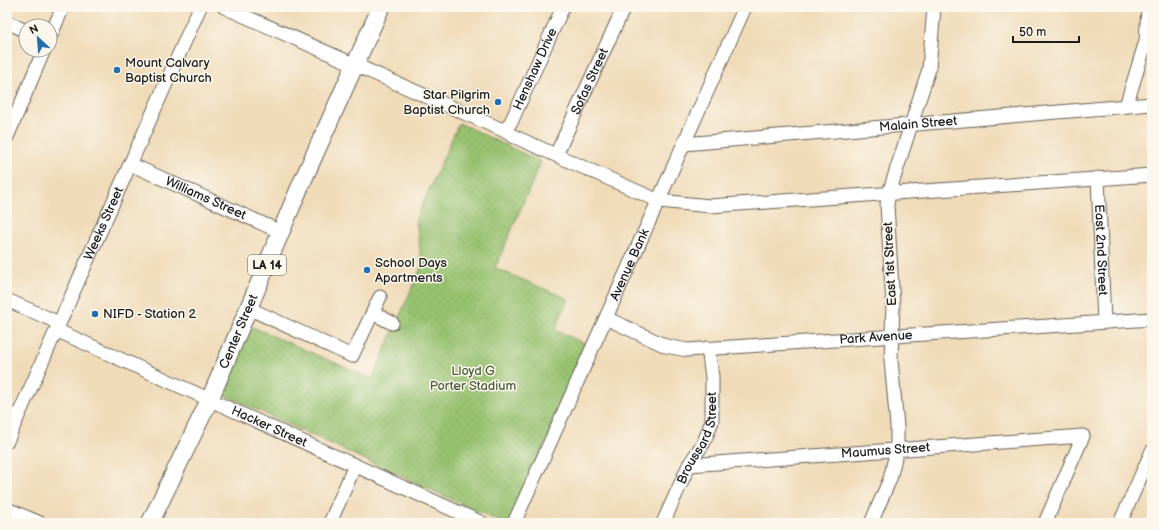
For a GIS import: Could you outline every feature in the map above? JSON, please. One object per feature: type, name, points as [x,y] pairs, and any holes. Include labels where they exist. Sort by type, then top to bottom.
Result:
[{"type":"main road","name":"Center Street","points":[[150,523],[210,399],[281,232],[381,7]]},
{"type":"street","points":[[58,19],[63,7]]},
{"type":"street","name":"Weeks Street","points":[[7,441],[200,7]]},
{"type":"street","points":[[224,7],[354,66],[505,131],[659,202],[710,206],[1152,175]]},
{"type":"street","name":"Henshaw Drive","points":[[505,131],[512,120],[563,7]]},
{"type":"street","name":"Sofas Street","points":[[556,155],[624,7]]},
{"type":"street","name":"Avenue Bank","points":[[514,523],[606,318],[639,240],[659,202],[745,7]]},
{"type":"street","name":"East 1st Street","points":[[871,523],[890,479],[896,449],[897,426],[891,360],[893,305],[887,205],[888,193],[912,125],[928,69],[934,7]]},
{"type":"street","points":[[1126,106],[1146,41],[1148,7]]},
{"type":"street","points":[[7,22],[18,27]]},
{"type":"street","points":[[7,137],[41,58]]},
{"type":"street","name":"Malain Street","points":[[684,144],[1152,104]]},
{"type":"street","name":"Williams Street","points":[[130,164],[281,232]]},
{"type":"street","name":"East 2nd Street","points":[[1098,178],[1104,322]]},
{"type":"street","points":[[248,308],[352,356],[380,297]]},
{"type":"street","name":"Hacker Street","points":[[7,300],[57,327],[210,399],[482,523]]},
{"type":"street","points":[[373,313],[392,323]]},
{"type":"street","name":"Park Avenue","points":[[606,318],[666,346],[687,350],[1152,319]]},
{"type":"street","name":"Broussard Street","points":[[663,523],[689,465],[704,442],[712,421],[712,377],[708,348]]},
{"type":"street","name":"Maumus Street","points":[[689,465],[1083,436],[1045,523]]},
{"type":"street","points":[[1120,523],[1152,451]]},
{"type":"street","points":[[330,523],[355,466]]},
{"type":"street","points":[[7,509],[40,523]]},
{"type":"green space","name":"Lloyd G Porter Stadium","points":[[459,123],[541,162],[495,268],[568,299],[555,330],[590,346],[509,523],[503,523],[220,393],[250,326],[372,379],[422,265],[416,219]]},
{"type":"place","name":"Mount Calvary Baptist Church","points":[[117,70]]},
{"type":"place","name":"Star Pilgrim Baptist Church","points":[[498,102]]},
{"type":"place","name":"School Days Apartments","points":[[367,270]]},
{"type":"place","name":"NIFD - Station 2","points":[[95,314]]}]
